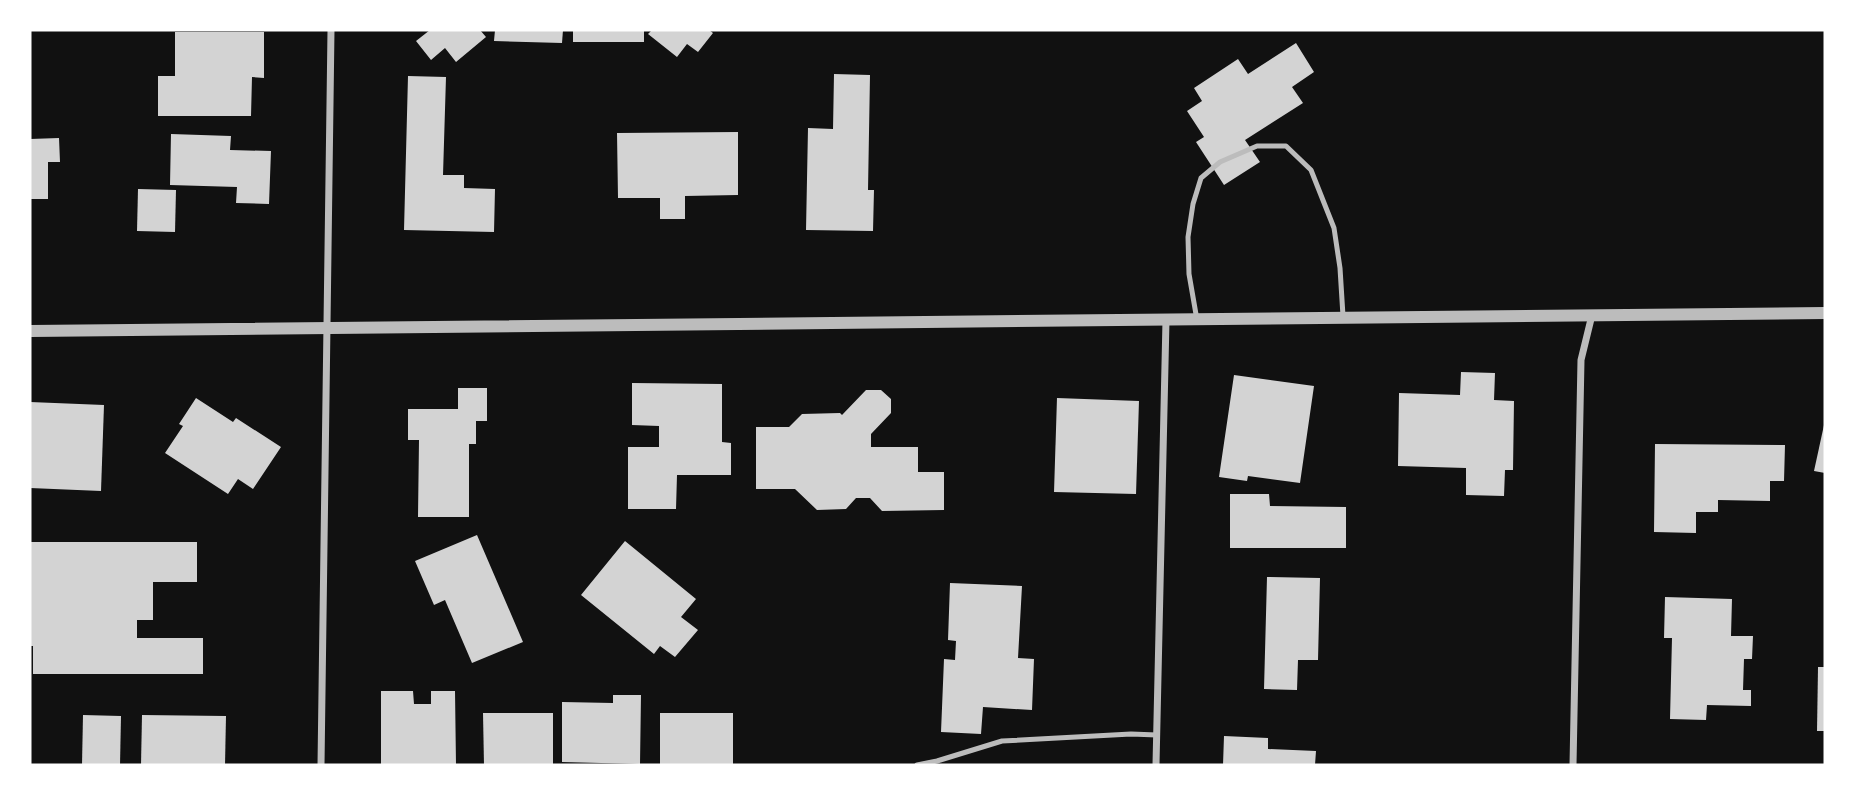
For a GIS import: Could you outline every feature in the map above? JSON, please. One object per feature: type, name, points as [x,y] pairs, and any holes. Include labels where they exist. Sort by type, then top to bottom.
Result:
[{"type":"street","points":[[321,765],[331,30]]},
{"type":"street","points":[[30,331],[1825,313]]},
{"type":"street","points":[[1573,765],[1581,360],[1592,315]]},
{"type":"street","points":[[1156,765],[1166,320]]},
{"type":"lane","points":[[1197,320],[1189,275],[1188,237],[1192,204],[1201,178],[1220,162],[1257,146],[1286,146],[1311,170],[1334,228],[1343,318]]},
{"type":"lane","points":[[917,765],[1002,741],[1157,735]]},
{"type":"building","points":[[430,30],[480,30],[486,37],[456,62],[445,48],[431,60],[416,41]]},
{"type":"building","points":[[495,30],[563,30],[562,43],[494,41]]},
{"type":"building","points":[[573,30],[644,30],[644,42],[573,42]]},
{"type":"building","points":[[652,30],[709,30],[713,33],[698,52],[687,44],[677,57],[648,34]]},
{"type":"building","points":[[175,32],[264,32],[264,78],[252,77],[251,116],[158,116],[158,76],[175,76]]},
{"type":"building","points":[[1296,43],[1314,72],[1292,87],[1303,103],[1245,140],[1260,162],[1224,185],[1196,142],[1204,137],[1187,111],[1202,101],[1194,88],[1238,59],[1248,74]]},
{"type":"building","points":[[834,74],[870,75],[868,190],[874,190],[873,231],[806,230],[808,128],[833,129]]},
{"type":"building","points":[[408,76],[446,77],[443,175],[464,175],[464,188],[495,189],[494,232],[404,230]]},
{"type":"building","points":[[738,132],[738,195],[685,196],[685,219],[660,219],[660,198],[618,198],[617,133]]},
{"type":"building","points":[[171,134],[231,136],[230,150],[271,151],[269,204],[236,203],[237,187],[170,185]]},
{"type":"building","points":[[59,138],[60,162],[48,162],[48,199],[30,199],[30,139]]},
{"type":"building","points":[[138,189],[176,190],[175,232],[137,231]]},
{"type":"building","points":[[1461,372],[1495,373],[1494,400],[1514,401],[1513,470],[1505,470],[1504,496],[1466,495],[1466,468],[1398,466],[1399,393],[1460,395]]},
{"type":"building","points":[[1234,375],[1314,386],[1300,483],[1248,476],[1247,481],[1219,477]]},
{"type":"building","points":[[632,383],[722,384],[722,442],[731,443],[731,475],[677,475],[676,509],[628,509],[628,447],[659,447],[659,426],[632,425]]},
{"type":"building","points":[[458,388],[487,388],[487,421],[476,421],[476,444],[469,444],[469,517],[418,517],[419,440],[408,440],[408,409],[458,409]]},
{"type":"building","points":[[866,390],[881,390],[891,399],[891,413],[871,434],[871,447],[918,447],[918,472],[944,472],[944,510],[882,511],[870,498],[856,498],[846,509],[817,510],[795,489],[756,489],[756,427],[789,427],[802,414],[842,415]]},
{"type":"building","points":[[196,398],[233,422],[236,418],[281,447],[253,489],[238,479],[228,494],[165,453],[183,426],[179,424]]},
{"type":"building","points":[[1057,398],[1139,401],[1136,494],[1054,492]]},
{"type":"building","points":[[30,402],[104,405],[101,491],[30,488]]},
{"type":"building","points":[[1825,425],[1825,473],[1814,471]]},
{"type":"building","points":[[1655,444],[1785,445],[1784,481],[1770,481],[1770,501],[1718,500],[1718,512],[1696,512],[1696,533],[1654,532]]},
{"type":"building","points":[[1230,494],[1269,494],[1270,506],[1346,507],[1346,548],[1230,548]]},
{"type":"building","points":[[477,535],[523,642],[472,663],[445,600],[434,605],[415,561]]},
{"type":"building","points":[[625,541],[696,599],[681,617],[698,630],[675,657],[660,646],[654,654],[581,595]]},
{"type":"building","points":[[30,542],[197,542],[197,582],[153,582],[153,620],[137,620],[137,638],[203,638],[203,674],[33,674],[33,646],[30,646]]},
{"type":"building","points":[[1267,577],[1320,578],[1318,660],[1298,660],[1297,690],[1264,689]]},
{"type":"building","points":[[950,583],[1022,586],[1018,658],[1034,659],[1032,710],[983,707],[981,734],[941,732],[944,659],[955,660],[956,641],[948,640]]},
{"type":"building","points":[[1665,597],[1732,599],[1731,636],[1753,636],[1752,659],[1744,659],[1743,690],[1751,690],[1751,706],[1707,705],[1706,720],[1670,719],[1672,638],[1664,638]]},
{"type":"building","points":[[1818,667],[1825,667],[1825,731],[1817,731]]},
{"type":"building","points":[[381,691],[413,691],[414,704],[431,704],[431,691],[455,691],[456,765],[381,765]]},
{"type":"building","points":[[613,695],[641,695],[640,764],[562,762],[562,702],[613,703]]},
{"type":"building","points":[[483,713],[553,713],[553,765],[484,765]]},
{"type":"building","points":[[660,713],[733,713],[733,765],[660,765]]},
{"type":"building","points":[[83,715],[121,716],[120,765],[82,765]]},
{"type":"building","points":[[142,715],[226,716],[225,765],[141,765]]},
{"type":"building","points":[[1224,736],[1268,738],[1268,749],[1316,751],[1315,765],[1223,765]]}]
